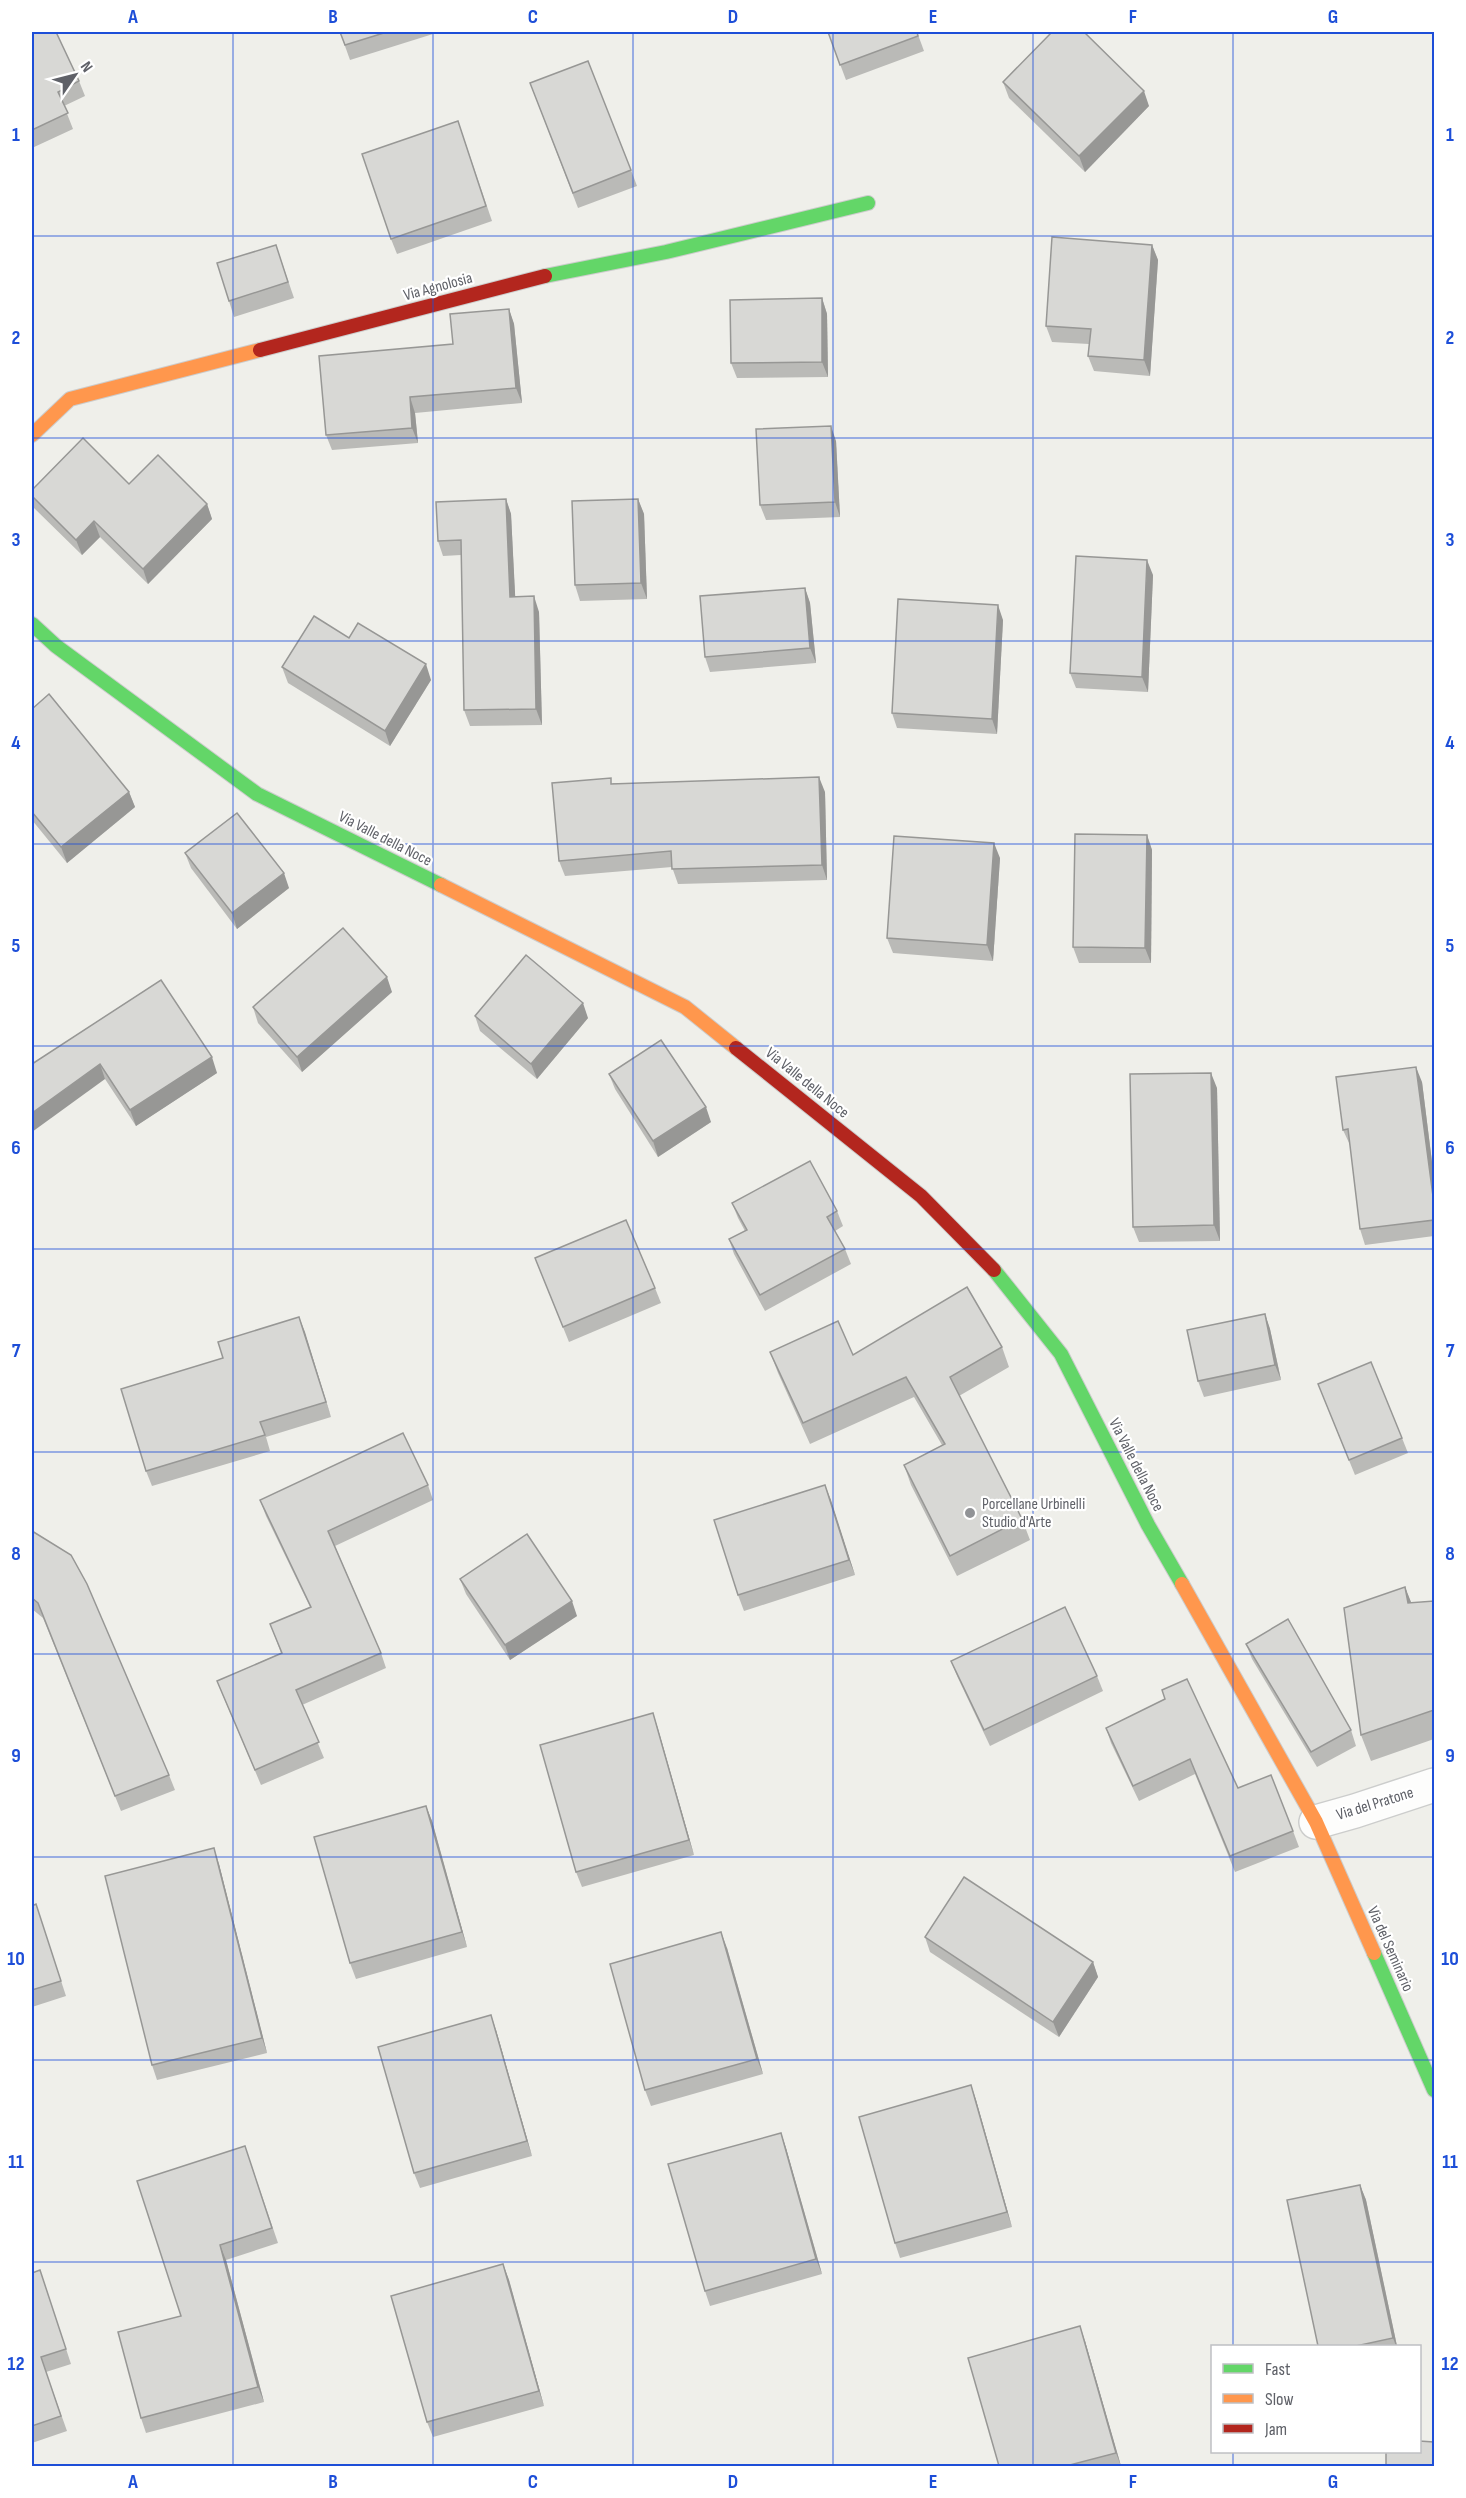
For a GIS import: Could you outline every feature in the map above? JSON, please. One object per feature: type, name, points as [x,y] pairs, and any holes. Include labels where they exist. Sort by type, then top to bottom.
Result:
[{"type":"street","name":"Via Agnolosia","points":[[32,435],[70,399],[546,276],[666,252],[868,203]]},
{"type":"street","name":"Via Valle della Noce","points":[[32,624],[56,646],[257,794],[685,1007],[921,1196],[995,1271],[1061,1354],[1148,1525],[1316,1822]]},
{"type":"street","name":"Via del Pratone","points":[[1316,1822],[1434,1785]]},
{"type":"street","name":"Via del Seminario","points":[[1316,1822],[1434,2090]]},
{"type":"building","points":[[32,32],[56,32],[79,81],[58,92],[68,113],[32,130]]},
{"type":"building","points":[[340,32],[387,32],[345,45]]},
{"type":"building","points":[[828,32],[917,32],[918,36],[840,65]]},
{"type":"building","points":[[1052,32],[1084,32],[1144,91],[1079,156],[1003,82]]},
{"type":"building","points":[[588,61],[631,170],[573,193],[530,83]]},
{"type":"building","points":[[458,121],[486,206],[391,239],[362,154]]},
{"type":"building","points":[[1052,237],[1152,245],[1144,360],[1088,356],[1091,329],[1046,326]]},
{"type":"building","points":[[276,245],[288,282],[229,301],[217,263]]},
{"type":"building","points":[[822,298],[822,362],[731,363],[730,300]]},
{"type":"building","points":[[509,309],[516,388],[410,397],[412,428],[326,435],[319,356],[453,344],[450,314]]},
{"type":"building","points":[[831,426],[835,502],[760,505],[756,429]]},
{"type":"building","points":[[83,438],[129,484],[158,455],[207,504],[143,569],[94,521],[76,540],[32,496],[32,490]]},
{"type":"building","points":[[506,499],[510,597],[534,596],[536,709],[464,710],[461,540],[438,541],[436,502]]},
{"type":"building","points":[[638,499],[641,583],[575,585],[572,501]]},
{"type":"building","points":[[1076,556],[1147,560],[1142,677],[1070,673]]},
{"type":"building","points":[[805,588],[810,648],[705,657],[700,596]]},
{"type":"building","points":[[898,599],[998,605],[992,719],[892,713]]},
{"type":"building","points":[[314,616],[349,638],[358,623],[426,664],[385,731],[282,667]]},
{"type":"building","points":[[49,694],[129,792],[61,847],[32,812],[32,709]]},
{"type":"building","points":[[819,777],[822,865],[672,869],[671,851],[559,861],[552,783],[611,778],[611,784]]},
{"type":"building","points":[[237,813],[284,873],[232,913],[185,853]]},
{"type":"building","points":[[1075,834],[1147,835],[1145,948],[1073,947]]},
{"type":"building","points":[[894,836],[994,843],[987,945],[887,938]]},
{"type":"building","points":[[343,928],[387,977],[297,1057],[253,1007]]},
{"type":"building","points":[[526,955],[583,1003],[531,1064],[475,1016]]},
{"type":"building","points":[[161,980],[212,1057],[130,1110],[100,1064],[32,1113],[32,1064]]},
{"type":"building","points":[[661,1040],[706,1107],[653,1141],[609,1074]]},
{"type":"building","points":[[1416,1067],[1434,1204],[1434,1220],[1360,1229],[1348,1129],[1343,1130],[1336,1077]]},
{"type":"building","points":[[1211,1073],[1214,1225],[1133,1227],[1130,1074]]},
{"type":"building","points":[[810,1161],[837,1211],[827,1217],[845,1249],[760,1295],[729,1239],[747,1230],[732,1203]]},
{"type":"building","points":[[626,1220],[655,1288],[563,1327],[535,1258]]},
{"type":"building","points":[[967,1287],[1002,1347],[950,1377],[1022,1519],[950,1556],[904,1465],[945,1444],[906,1377],[803,1423],[770,1352],[838,1321],[853,1355]]},
{"type":"building","points":[[1265,1314],[1275,1365],[1198,1381],[1187,1330]]},
{"type":"building","points":[[299,1317],[326,1402],[260,1422],[265,1435],[146,1471],[121,1389],[223,1358],[218,1342]]},
{"type":"building","points":[[1371,1362],[1402,1438],[1349,1460],[1318,1384]]},
{"type":"building","points":[[403,1433],[428,1485],[328,1531],[381,1653],[296,1690],[319,1742],[255,1770],[217,1681],[282,1653],[270,1624],[311,1607],[260,1500]]},
{"type":"building","points":[[825,1485],[849,1560],[738,1595],[714,1520]]},
{"type":"building","points":[[32,1531],[71,1555],[87,1584],[169,1775],[115,1796],[38,1603],[32,1598]]},
{"type":"building","points":[[527,1534],[572,1601],[505,1645],[460,1579]]},
{"type":"building","points":[[1405,1587],[1408,1603],[1434,1601],[1434,1710],[1361,1735],[1344,1608]]},
{"type":"building","points":[[1065,1607],[1097,1676],[984,1730],[951,1661]]},
{"type":"building","points":[[1288,1619],[1351,1730],[1311,1752],[1246,1644]]},
{"type":"building","points":[[1187,1679],[1238,1788],[1271,1775],[1293,1831],[1230,1856],[1190,1759],[1133,1786],[1106,1728],[1165,1699],[1162,1690]]},
{"type":"building","points":[[653,1713],[689,1840],[576,1872],[540,1745]]},
{"type":"building","points":[[426,1806],[462,1932],[350,1963],[314,1837]]},
{"type":"building","points":[[214,1848],[262,2038],[152,2065],[105,1876]]},
{"type":"building","points":[[964,1877],[1093,1962],[1053,2022],[925,1937]]},
{"type":"building","points":[[36,1904],[61,1981],[32,1990],[32,1906]]},
{"type":"building","points":[[721,1932],[757,2059],[645,2090],[610,1964]]},
{"type":"building","points":[[491,2015],[527,2141],[414,2173],[378,2047]]},
{"type":"building","points":[[971,2085],[1007,2212],[895,2243],[859,2117]]},
{"type":"building","points":[[781,2133],[816,2259],[705,2291],[668,2164]]},
{"type":"building","points":[[245,2146],[272,2228],[220,2245],[258,2387],[141,2418],[118,2332],[181,2316],[137,2181]]},
{"type":"building","points":[[1360,2185],[1393,2338],[1361,2345],[1318,2345],[1287,2200]]},
{"type":"building","points":[[503,2264],[539,2391],[427,2422],[391,2296]]},
{"type":"building","points":[[40,2270],[66,2349],[41,2357],[61,2416],[32,2426],[32,2273]]},
{"type":"building","points":[[1080,2326],[1116,2453],[1066,2466],[999,2466],[968,2358]]},
{"type":"building","points":[[1421,2441],[1434,2442],[1434,2466],[1386,2466],[1386,2453],[1421,2453]]},
{"type":"traffic: fast","points":[[545,276],[666,252],[868,203]]},
{"type":"traffic: fast","points":[[32,624],[56,646],[257,794],[441,885]]},
{"type":"traffic: fast","points":[[994,1270],[1061,1354],[1148,1525],[1182,1584]]},
{"type":"traffic: fast","points":[[1374,1953],[1434,2090]]},
{"type":"traffic: slow","points":[[32,435],[70,399],[260,350]]},
{"type":"traffic: slow","points":[[441,885],[685,1007],[736,1048]]},
{"type":"traffic: slow","points":[[1182,1584],[1316,1822],[1374,1953]]},
{"type":"traffic: jam","points":[[260,350],[545,276]]},
{"type":"traffic: jam","points":[[736,1048],[921,1196],[994,1270]]},
{"type":"place","name":"Porcellane Urbinelli Studio d'Arte","points":[[970,1513]]}]
